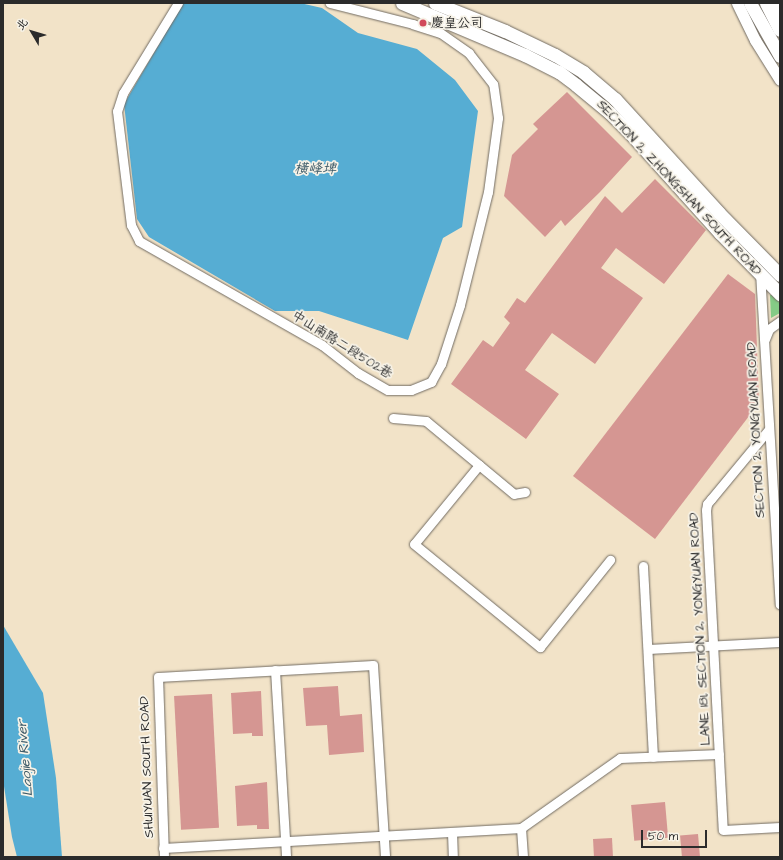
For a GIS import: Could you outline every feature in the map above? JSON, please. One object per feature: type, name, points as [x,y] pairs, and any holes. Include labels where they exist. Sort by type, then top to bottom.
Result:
[{"type":"main road","name":"SECTION 2, ZHONGSHAN SOUTH ROAD","points":[[402,3],[526,55],[559,72],[576,85],[605,109],[630,133],[720,233],[780,294]]},
{"type":"main road","name":"SECTION 2, ZHONGSHAN SOUTH ROAD","points":[[435,3],[505,31],[555,55],[583,72],[615,99],[780,275]]},
{"type":"main road","points":[[750,3],[780,56]]},
{"type":"main road","points":[[766,3],[780,30]]},
{"type":"street","name":"中山南路二段502巷","points":[[178,3],[123,93],[117,110],[131,225],[140,241],[322,345],[358,373],[388,390],[411,390],[431,382],[441,364],[460,305],[489,185],[498,118],[493,84],[469,53],[440,33],[413,24],[330,3]]},
{"type":"street","points":[[737,3],[755,40],[780,80]]},
{"type":"street","points":[[777,3],[780,8]]},
{"type":"street","name":"SECTION 2, YONGYUAN ROAD","points":[[759,254],[780,604]]},
{"type":"street","points":[[764,342],[769,329],[780,321]]},
{"type":"street","points":[[393,418],[426,420],[514,494],[525,492]]},
{"type":"street","name":"LANE 181, SECTION 2, YONGYUAN ROAD","points":[[769,429],[707,504],[723,830],[780,827]]},
{"type":"street","points":[[479,465],[414,544],[540,647],[610,560]]},
{"type":"street","points":[[643,566],[653,757]]},
{"type":"street","points":[[648,649],[780,642]]},
{"type":"street","points":[[286,857],[275,670],[373,665],[385,857]]},
{"type":"street","name":"SHUIYUAN SOUTH ROAD","points":[[164,852],[158,677],[275,670]]},
{"type":"street","points":[[164,852],[285,841],[521,828],[620,758],[719,754]]},
{"type":"street","points":[[521,828],[522,857]]},
{"type":"street","points":[[452,832],[453,857]]},
{"type":"green space","points":[[770,295],[772,295],[780,303],[780,313],[771,318]]},
{"type":"water","name":"橫峰埤","points":[[183,3],[300,3],[322,8],[358,33],[417,49],[455,80],[478,111],[462,227],[443,238],[408,340],[319,311],[275,311],[149,237],[137,219],[124,104]]},
{"type":"water","name":"Laojie River","points":[[3,625],[43,693],[56,778],[62,857],[17,857],[12,837],[3,780]]},
{"type":"building","points":[[567,92],[632,157],[600,192],[565,226],[561,220],[545,237],[504,196],[512,155],[538,129],[533,124]]},
{"type":"building","points":[[655,179],[706,230],[664,284],[616,248],[601,268],[643,298],[595,364],[552,333],[525,370],[559,394],[526,439],[451,384],[483,340],[493,347],[510,323],[504,317],[517,298],[525,303],[605,196],[622,213]]},
{"type":"building","points":[[728,274],[755,294],[759,403],[655,539],[573,476]]},
{"type":"building","points":[[338,686],[340,716],[362,714],[364,752],[329,755],[327,725],[306,726],[303,688]]},
{"type":"building","points":[[261,691],[263,736],[252,736],[252,733],[233,734],[231,693]]},
{"type":"building","points":[[212,694],[219,828],[181,830],[174,696]]},
{"type":"building","points":[[267,782],[269,829],[257,829],[257,825],[237,826],[235,786]]},
{"type":"building","points":[[665,802],[668,838],[634,841],[631,805]]},
{"type":"building","points":[[698,834],[700,857],[682,857],[680,836]]},
{"type":"building","points":[[612,838],[613,857],[594,857],[593,839]]},
{"type":"place","name":"慶皇公司","points":[[423,23]]}]
